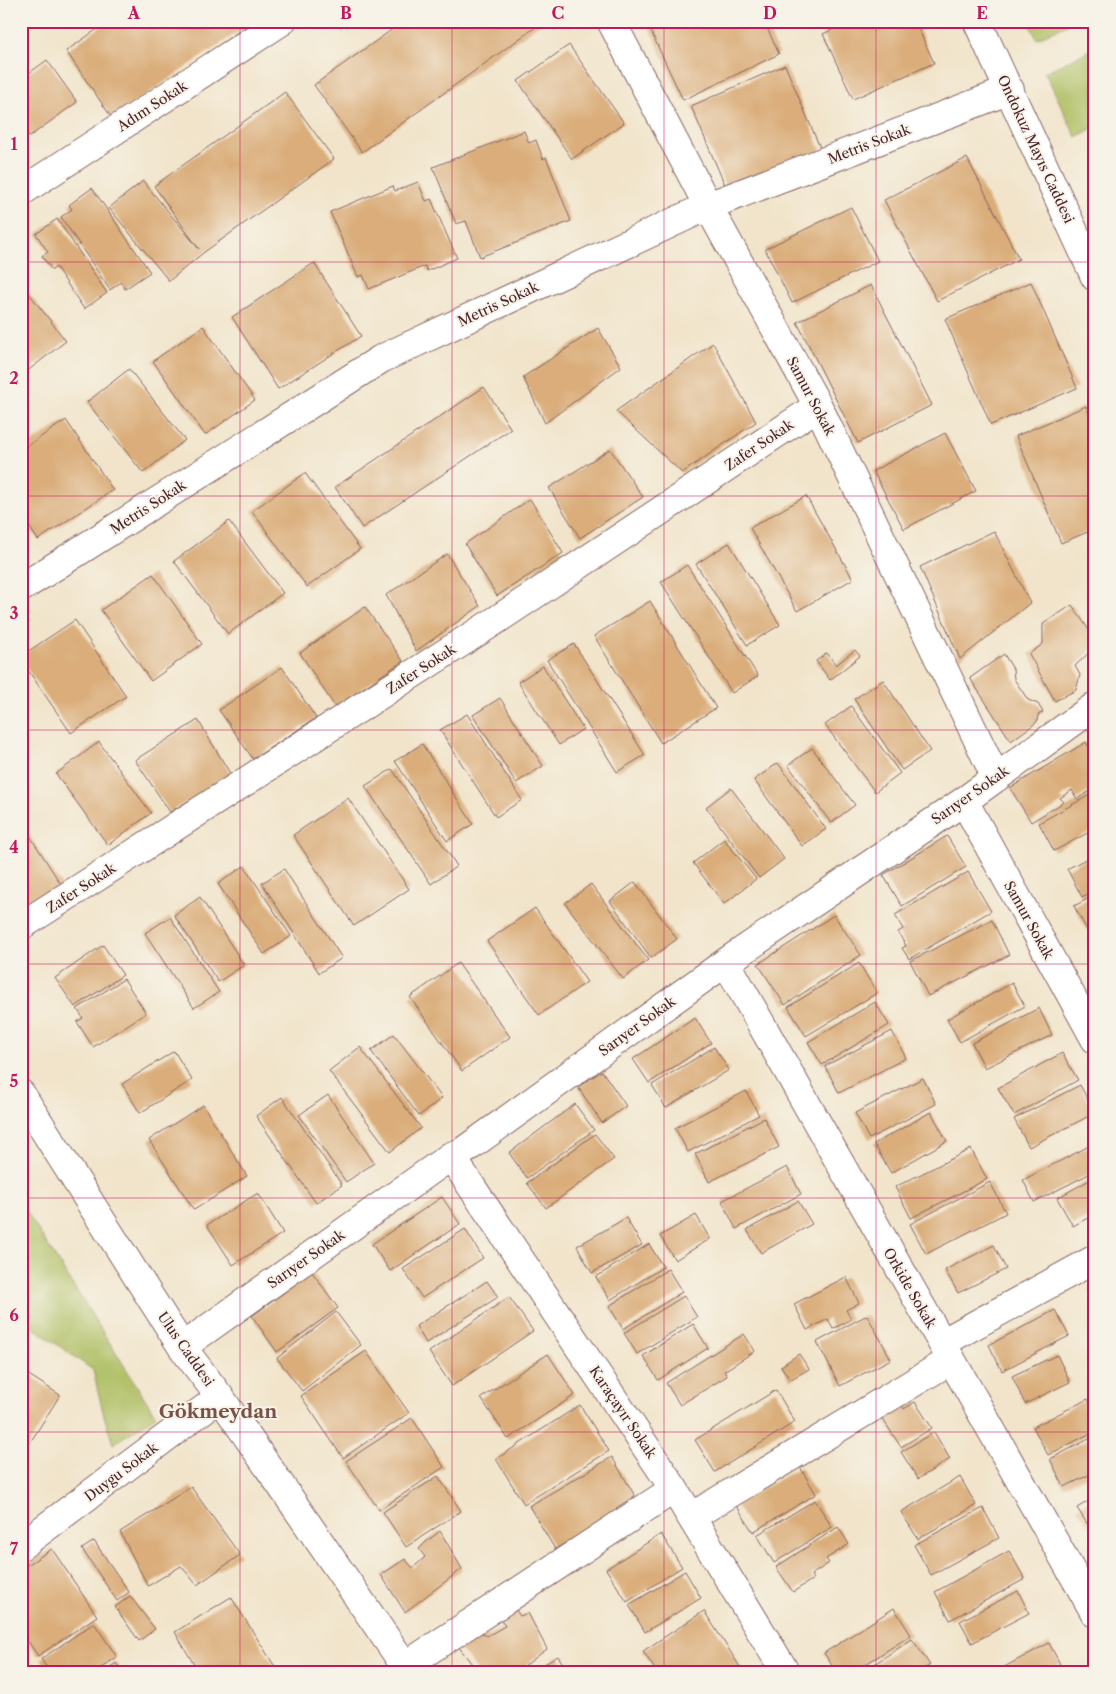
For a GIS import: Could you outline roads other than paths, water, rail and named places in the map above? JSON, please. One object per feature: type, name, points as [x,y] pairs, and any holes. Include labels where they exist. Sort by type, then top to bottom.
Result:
[{"type":"street","name":"Adım Sokak","points":[[21,192],[282,21]]},
{"type":"street","name":"Samur Sokak","points":[[611,21],[708,206],[818,406],[996,778]]},
{"type":"street","name":"Ondokuz Mayıs Caddesi","points":[[977,21],[1095,277]]},
{"type":"street","name":"Metris Sokak","points":[[21,588],[381,359],[708,206],[1010,90]]},
{"type":"street","name":"Zafer Sokak","points":[[21,926],[498,619],[818,406]]},
{"type":"street","name":"Sarıyer Sokak","points":[[182,1347],[451,1156],[462,1152],[726,962],[964,802],[1095,706]]},
{"type":"street","name":"Samur Sokak","points":[[964,802],[1095,1039]]},
{"type":"street","name":"Orkide Sokak","points":[[726,962],[1095,1613]]},
{"type":"street","name":"Ulus Caddesi","points":[[21,1094],[182,1347],[220,1397],[407,1669]]},
{"type":"street","name":"Karaçayır Sokak","points":[[451,1156],[674,1489],[786,1673]]},
{"type":"street","points":[[692,1517],[946,1351],[1095,1259]]},
{"type":"street","name":"Duygu Sokak","points":[[21,1546],[220,1397]]},
{"type":"street","points":[[407,1669],[674,1489]]},
{"type":"district","name":"Gökmeydan","points":[[218,1411]]}]
